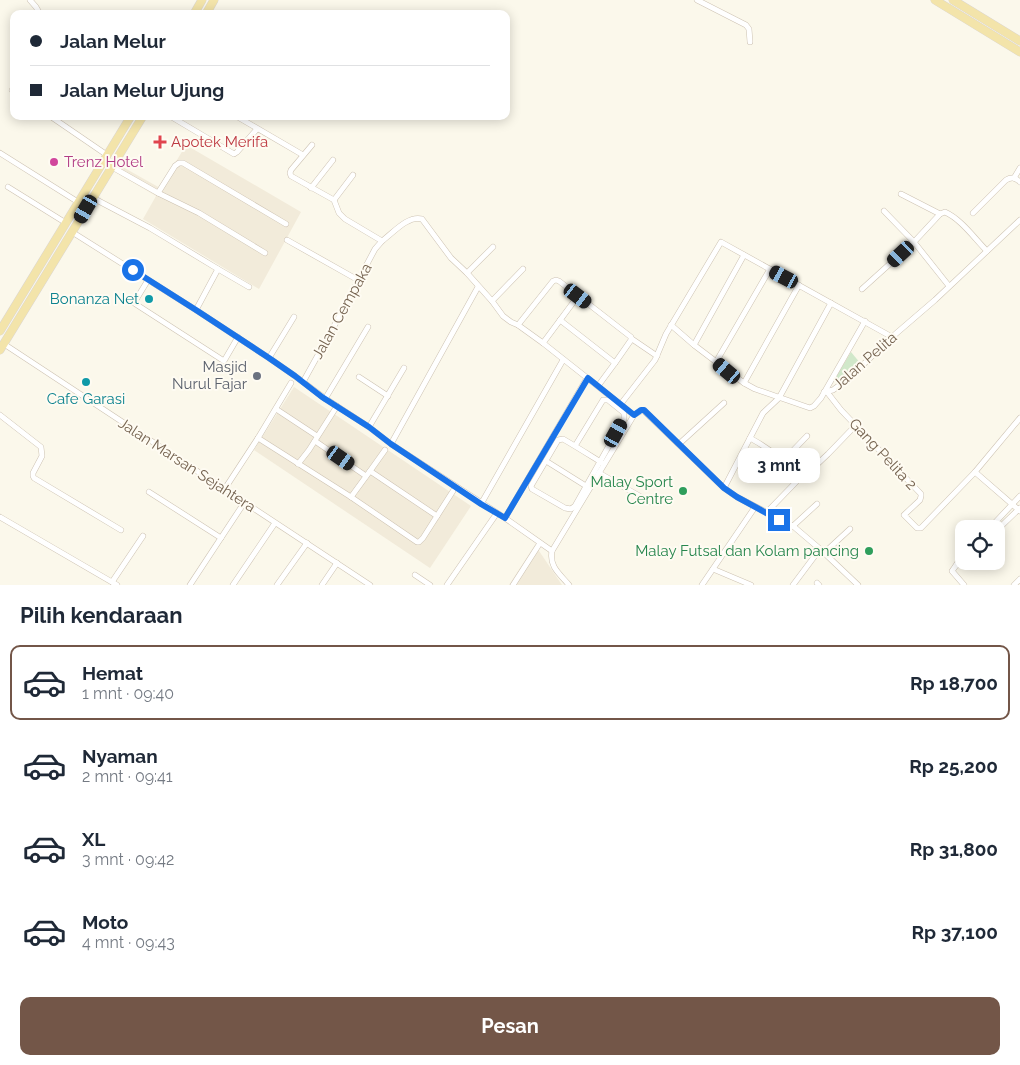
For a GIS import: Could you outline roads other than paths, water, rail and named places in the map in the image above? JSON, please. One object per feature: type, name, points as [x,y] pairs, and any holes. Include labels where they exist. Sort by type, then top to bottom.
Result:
[{"type":"main road","points":[[935,0],[1020,52]]},
{"type":"main road","points":[[953,0],[1020,41]]},
{"type":"main road","points":[[1000,40],[1004,32]]},
{"type":"main road","points":[[0,331],[129,120]]},
{"type":"main road","points":[[2,347],[141,120]]},
{"type":"street","points":[[30,0],[38,10]]},
{"type":"street","points":[[697,0],[746,25],[749,30],[750,42]]},
{"type":"street","points":[[56,120],[107,155]]},
{"type":"street","points":[[177,120],[234,154],[257,129]]},
{"type":"street","points":[[242,120],[303,155]]},
{"type":"street","points":[[312,145],[291,170],[290,174],[334,200],[339,213],[345,219],[382,241]]},
{"type":"street","points":[[0,153],[78,202]]},
{"type":"street","points":[[311,188],[333,160]]},
{"type":"street","points":[[158,192],[179,163],[286,224]]},
{"type":"street","points":[[112,166],[199,213],[265,252]]},
{"type":"street","points":[[1014,178],[1020,168]]},
{"type":"street","points":[[334,200],[353,174]]},
{"type":"street","points":[[973,213],[1006,180],[1014,178],[1020,182]]},
{"type":"street","points":[[8,187],[66,223]]},
{"type":"street","points":[[902,194],[940,214]]},
{"type":"street","points":[[93,198],[150,228],[249,287]]},
{"type":"street","points":[[884,212],[914,242],[949,286]]},
{"type":"street","points":[[862,289],[914,242],[940,214],[945,212],[958,221],[987,251]]},
{"type":"street","name":"Jalan Cempaka","points":[[303,382],[375,250],[382,241],[407,222],[419,218],[424,220],[442,247],[467,273]]},
{"type":"street","name":"Jalan Pelita","points":[[671,325],[744,383],[779,398],[810,408],[814,406],[825,392],[833,390],[848,379],[1020,220]]},
{"type":"street","points":[[72,232],[238,337],[391,444],[552,551]]},
{"type":"street","points":[[287,240],[358,280]]},
{"type":"street","points":[[620,405],[657,356],[666,334],[720,242],[892,337]]},
{"type":"street","points":[[493,247],[467,273],[478,287],[508,320],[543,343],[634,415]]},
{"type":"street","points":[[694,345],[744,255]]},
{"type":"street","points":[[196,310],[218,269]]},
{"type":"street","points":[[492,301],[523,269]]},
{"type":"street","points":[[716,362],[770,269]]},
{"type":"street","points":[[148,280],[134,303],[224,362],[238,337]]},
{"type":"street","points":[[518,325],[553,281],[556,280],[657,356]]},
{"type":"street","points":[[744,383],[799,285]]},
{"type":"street","points":[[391,444],[478,287]]},
{"type":"street","points":[[543,343],[578,296]]},
{"type":"street","points":[[724,488],[763,413],[779,398],[831,303]]},
{"type":"street","points":[[269,358],[294,317]]},
{"type":"street","points":[[560,320],[615,363]]},
{"type":"street","points":[[825,392],[865,321]]},
{"type":"street","points":[[325,399],[368,327]]},
{"type":"street","points":[[598,386],[632,338]]},
{"type":"street","name":"Jalan Marsan Sejahtera","points":[[2,347],[368,584]]},
{"type":"street","points":[[481,504],[563,360]]},
{"type":"street","points":[[369,427],[404,368]]},
{"type":"street","points":[[359,377],[388,396]]},
{"type":"street","points":[[505,518],[588,378]]},
{"type":"street","points":[[224,490],[292,383]]},
{"type":"street","name":"Gang Pelita 2","points":[[825,392],[921,494],[920,500],[904,516],[917,528],[921,528],[975,472]]},
{"type":"street","points":[[569,585],[551,562],[552,551],[599,473],[624,417],[623,412],[606,400],[603,400],[575,446]]},
{"type":"street","points":[[679,444],[724,403]]},
{"type":"street","points":[[298,464],[337,406]]},
{"type":"street","points":[[276,409],[368,474],[437,516]]},
{"type":"street","points":[[602,463],[563,439],[558,440],[532,489],[565,508],[571,509],[574,506],[634,415],[644,410],[724,488],[755,507],[793,526],[858,585]]},
{"type":"street","points":[[0,415],[41,447],[42,456],[33,473],[34,478],[120,530]]},
{"type":"street","points":[[1005,522],[1019,509],[975,472],[1020,418]]},
{"type":"street","points":[[811,470],[856,425]]},
{"type":"street","points":[[783,461],[807,436]]},
{"type":"street","points":[[258,438],[351,497],[417,542],[421,541],[453,492]]},
{"type":"street","points":[[750,438],[770,450],[798,476],[798,479],[766,513]]},
{"type":"street","points":[[351,497],[385,450]]},
{"type":"street","points":[[546,461],[586,486]]},
{"type":"street","points":[[599,473],[650,502]]},
{"type":"street","points":[[149,492],[221,538]]},
{"type":"street","points":[[997,520],[1020,496]]},
{"type":"street","points":[[190,585],[244,503]]},
{"type":"street","points":[[793,526],[817,504]]},
{"type":"street","points":[[702,585],[755,507]]},
{"type":"street","points":[[447,585],[496,514]]},
{"type":"street","points":[[0,517],[117,585]]},
{"type":"street","points":[[233,585],[275,523]]},
{"type":"street","points":[[824,553],[850,529]]},
{"type":"street","points":[[112,582],[143,536]]},
{"type":"street","points":[[277,585],[306,543]]},
{"type":"street","points":[[513,585],[540,543]]},
{"type":"street","points":[[793,585],[820,549]]},
{"type":"street","points":[[322,585],[337,563]]},
{"type":"street","points":[[955,567],[952,571],[964,585]]},
{"type":"street","points":[[713,569],[751,585]]},
{"type":"street","points":[[415,575],[430,585]]},
{"type":"street","points":[[1014,585],[1020,579]]},
{"type":"place","name":"Apotek Merifa","points":[[160,142]]},
{"type":"place","name":"Trenz Hotel","points":[[54,162]]},
{"type":"place","name":"Bonanza Net","points":[[149,299]]},
{"type":"place","name":"Masjid Nurul Fajar","points":[[257,376]]},
{"type":"place","name":"Cafe Garasi","points":[[86,382]]},
{"type":"place","name":"Malay Sport Centre","points":[[683,491]]},
{"type":"place","name":"Malay Futsal dan Kolam pancing","points":[[869,551]]}]
